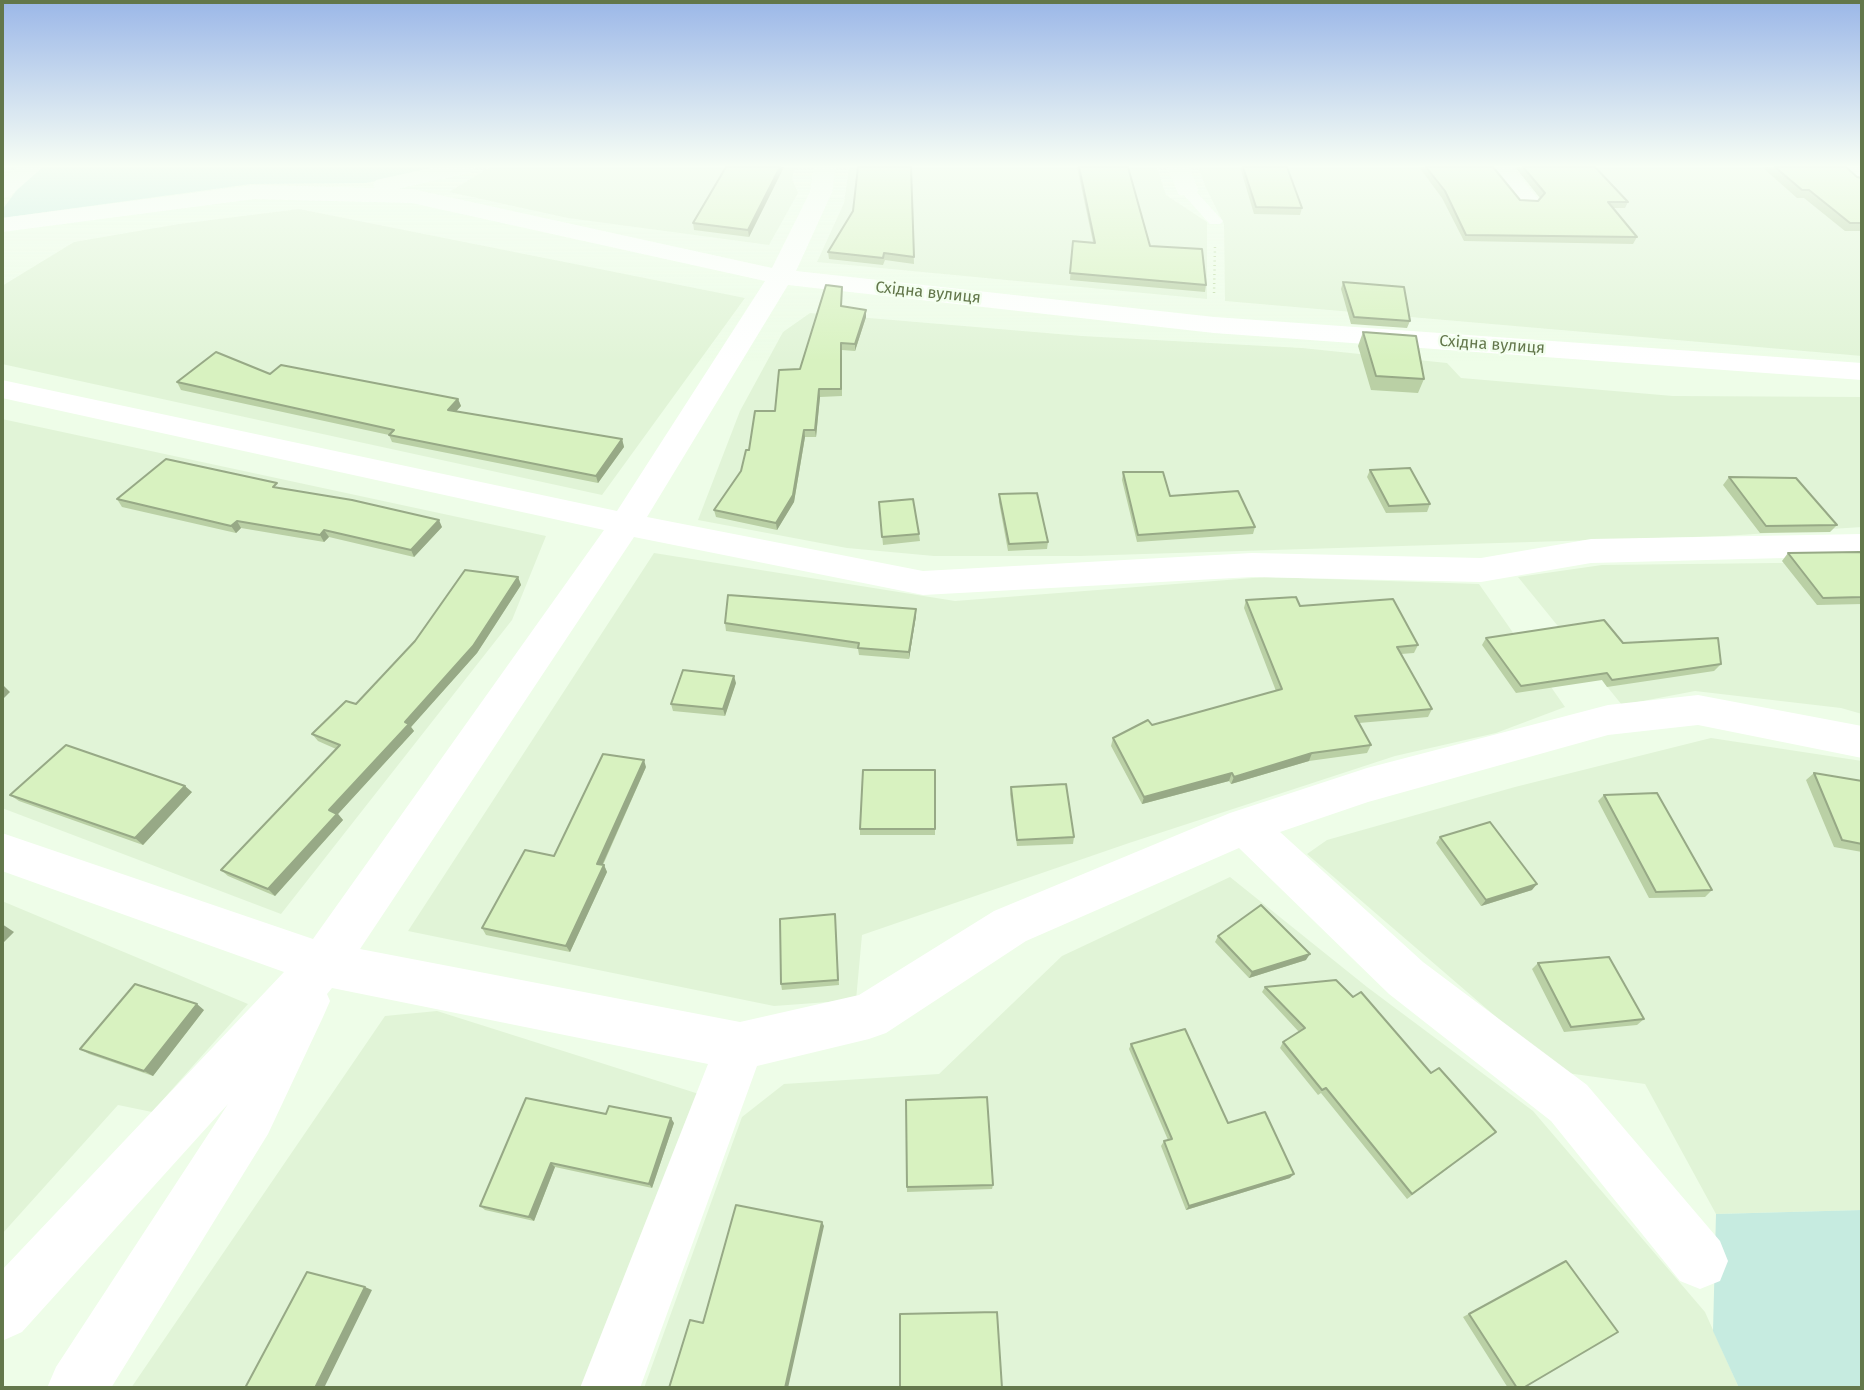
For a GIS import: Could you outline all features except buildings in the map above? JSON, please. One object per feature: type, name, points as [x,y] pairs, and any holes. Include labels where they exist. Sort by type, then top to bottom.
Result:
[{"type":"street","name":"Східна вулиця","points":[[575,232],[780,277],[1214,325],[1862,371]]},
{"type":"street","points":[[2,1311],[323,964],[626,524],[780,277],[802,232]]},
{"type":"street","points":[[2,389],[626,524],[923,583],[1252,565],[1481,570],[1591,551],[1862,545]]},
{"type":"street","points":[[2,852],[323,964],[740,1046],[869,1016],[1010,926],[1245,826],[1367,785],[1608,720],[1698,710],[1862,742]]},
{"type":"street","points":[[1245,826],[1406,978],[1569,1104],[1700,1261]]},
{"type":"street","points":[[77,1388],[250,1116],[323,964]]},
{"type":"street","points":[[610,1388],[740,1046]]},
{"type":"path","points":[[1214,325],[1215,232]]},
{"type":"shaded area","points":[[133,232],[414,232],[745,298],[602,495],[2,364],[2,286],[74,242]]},
{"type":"shaded area","points":[[671,232],[776,232],[769,245]]},
{"type":"shaded area","points":[[831,232],[1207,232],[1207,299],[817,262]]},
{"type":"shaded area","points":[[1224,232],[1862,232],[1862,356],[1225,301]]},
{"type":"shaded area","points":[[810,313],[1082,336],[1302,348],[1447,363],[1461,378],[1673,396],[1862,397],[1862,527],[1724,536],[1080,556],[934,556],[847,548],[698,520],[740,411],[783,332]]},
{"type":"shaded area","points":[[2,419],[546,536],[512,620],[281,914],[2,808]]},
{"type":"shaded area","points":[[654,553],[955,601],[1266,577],[1479,584],[1565,707],[1496,733],[1395,756],[1129,843],[862,935],[856,1000],[774,1006],[408,931]]},
{"type":"shaded area","points":[[1862,562],[1862,714],[1841,708],[1695,691],[1622,705],[1518,577],[1602,565]]},
{"type":"shaded area","points":[[1711,738],[1862,761],[1862,1210],[1716,1214],[1645,1084],[1560,1072],[1307,854],[1327,840],[1515,787]]},
{"type":"shaded area","points":[[1230,877],[1367,987],[1533,1111],[1705,1312],[1739,1388],[644,1388],[742,1117],[784,1084],[939,1074],[1062,956]]},
{"type":"shaded area","points":[[2,901],[248,1004],[152,1112],[118,1105],[2,1234]]},
{"type":"shaded area","points":[[437,1011],[699,1094],[584,1388],[131,1388],[385,1016]]},
{"type":"shaded area","points":[[1862,1210],[1862,1388],[1739,1388],[1713,1331],[1716,1214]]}]
